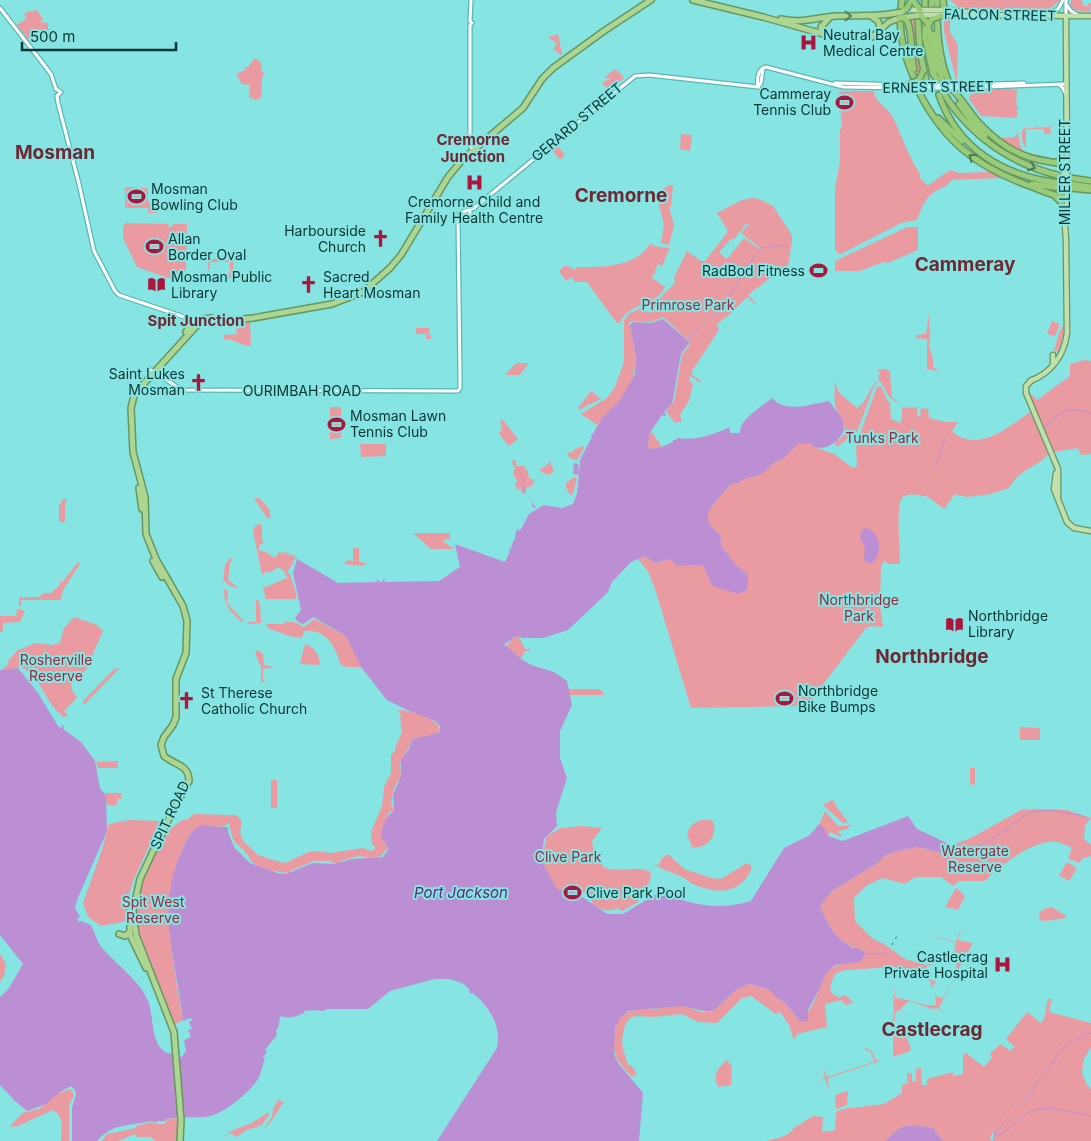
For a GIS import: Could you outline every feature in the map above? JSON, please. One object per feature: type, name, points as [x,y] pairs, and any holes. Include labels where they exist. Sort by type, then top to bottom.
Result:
[{"type":"highway","points":[[196,322],[253,318],[325,306],[344,301],[363,292],[390,268],[401,255],[449,176],[479,141],[519,108],[539,79],[550,68],[591,36],[644,0]]},
{"type":"highway","points":[[196,322],[325,303],[359,291],[396,257],[446,174],[458,159],[523,108],[542,79],[553,68],[604,30],[651,0]]},
{"type":"highway","points":[[693,0],[792,21],[803,29]]},
{"type":"highway","points":[[706,0],[803,29],[842,38],[870,38],[877,35],[913,1],[932,14],[939,84]]},
{"type":"highway","points":[[900,15],[904,18],[907,21],[910,28],[911,54],[915,79],[902,40],[900,25],[902,0]]},
{"type":"highway","points":[[926,0],[932,14],[940,54],[949,82]]},
{"type":"highway","points":[[926,0],[925,38],[943,108],[955,128],[973,147],[991,161],[1014,173],[1065,189]]},
{"type":"highway","points":[[932,0],[932,19],[927,25],[929,54],[944,95],[943,108]]},
{"type":"highway","points":[[927,85],[919,44],[937,0]]},
{"type":"highway","points":[[939,84],[925,18],[932,14],[943,0]]},
{"type":"highway","points":[[900,15],[932,14]]},
{"type":"highway","points":[[932,14],[925,52],[939,84]]},
{"type":"highway","points":[[877,35],[885,15]]},
{"type":"highway","name":"FALCON STREET","points":[[792,21],[807,21],[830,16],[900,15]]},
{"type":"highway","points":[[821,34],[822,27],[830,16]]},
{"type":"highway","points":[[870,16],[878,20],[880,27]]},
{"type":"highway","points":[[907,86],[918,81],[923,70]]},
{"type":"highway","points":[[933,72],[944,95],[978,134],[997,150],[1035,168],[1061,176]]},
{"type":"highway","points":[[1005,154],[972,122],[952,90],[955,91],[980,124],[992,136],[1009,148],[1027,156],[1053,163],[1065,161]]},
{"type":"highway","points":[[973,147],[970,147],[946,127],[936,116],[922,93],[937,122],[950,139],[970,156],[994,172],[1048,193],[1060,201],[1064,212]]},
{"type":"highway","points":[[1070,178],[1091,181]]},
{"type":"highway","points":[[1015,180],[1065,189]]},
{"type":"highway","points":[[1048,193],[1065,189],[1091,188]]},
{"type":"highway","name":"SPIT ROAD","points":[[175,1050],[166,1019],[145,966],[132,940],[130,914],[137,878],[158,832],[186,779],[182,770],[162,758],[158,748],[159,740],[173,716],[173,681],[183,648],[184,618],[176,599],[155,565],[144,536],[140,492],[130,450],[129,401],[134,390],[190,331],[196,322]]},
{"type":"highway","name":"SPIT ROAD","points":[[179,1141],[180,1120],[172,1028],[138,940],[133,918],[134,900],[139,882],[163,830],[186,788],[189,778],[186,769],[166,758],[162,754],[161,748],[162,739],[176,717],[176,679],[186,653],[187,621],[183,606],[156,559],[147,537],[145,528],[145,497],[133,450],[132,402],[152,371],[196,322]]},
{"type":"highway","points":[[118,934],[125,936],[130,932]]},
{"type":"main road","points":[[471,0],[472,149]]},
{"type":"main road","points":[[1049,14],[1058,9],[1065,1],[1071,11],[1080,15]]},
{"type":"main road","name":"MILLER STREET","points":[[1065,1],[1067,144],[1065,161]]},
{"type":"main road","points":[[0,8],[51,75],[56,89],[60,92],[57,96],[58,104],[86,210],[94,250],[115,291],[126,298],[196,322]]},
{"type":"main road","name":"FALCON STREET","points":[[900,15],[980,13],[1066,15]]},
{"type":"main road","name":"FALCON STREET","points":[[932,14],[1091,16]]},
{"type":"main road","points":[[758,87],[762,70]]},
{"type":"main road","points":[[758,87],[761,83],[762,70]]},
{"type":"main road","name":"ERNEST STREET","points":[[762,70],[779,71],[840,86],[939,84]]},
{"type":"main road","name":"GERARD STREET","points":[[458,220],[460,215],[470,212],[635,76],[645,74],[741,85]]},
{"type":"main road","points":[[741,85],[754,86],[758,82]]},
{"type":"main road","name":"ERNEST STREET","points":[[830,83],[887,86]]},
{"type":"main road","name":"ERNEST STREET","points":[[907,86],[1018,83],[1066,84]]},
{"type":"main road","points":[[840,86],[856,84]]},
{"type":"main road","points":[[927,85],[939,84]]},
{"type":"main road","points":[[1056,84],[1062,87],[1066,95]]},
{"type":"main road","points":[[741,85],[758,87]]},
{"type":"main road","name":"MILLER STREET","points":[[1030,381],[1048,372],[1064,342],[1066,328],[1064,110],[1066,105]]},
{"type":"main road","points":[[471,139],[479,141]]},
{"type":"main road","points":[[1065,161],[1067,144]]},
{"type":"main road","name":"MILLER STREET","points":[[1065,189],[1066,240]]},
{"type":"main road","name":"GERARD STREET","points":[[458,220],[459,214],[474,208]]},
{"type":"main road","points":[[469,217],[470,212]]},
{"type":"main road","name":"OURIMBAH ROAD","points":[[152,371],[182,390],[459,390],[458,220]]},
{"type":"main road","name":"MILLER STREET","points":[[1030,381],[1047,370],[1057,355]]},
{"type":"main road","points":[[1030,381],[1025,390],[1025,398],[1031,406],[1054,462],[1058,495],[1066,519],[1070,526],[1074,528],[1091,530]]},
{"type":"main road","points":[[1054,462],[1058,495]]},
{"type":"green space","points":[[950,0],[1060,0],[1049,10],[966,10],[958,7]]},
{"type":"green space","points":[[1071,0],[1082,0],[1083,6],[1088,6],[1088,3],[1091,3],[1090,12],[1074,10],[1070,5]]},
{"type":"green space","points":[[36,9],[43,19],[40,22],[48,23],[48,29],[59,29],[47,30],[41,35],[37,31],[28,39],[17,25],[27,18],[24,14]]},
{"type":"green space","points":[[950,18],[950,32],[958,45],[957,80],[944,31],[944,19]]},
{"type":"green space","points":[[910,19],[916,19],[920,59],[918,78],[914,62]]},
{"type":"green space","points":[[558,34],[561,55],[553,49],[557,44],[548,37]]},
{"type":"green space","points":[[255,58],[258,59],[258,62],[260,60],[261,70],[264,73],[261,98],[256,100],[249,97],[250,85],[242,84],[236,74],[245,70],[245,67],[248,67]]},
{"type":"green space","points":[[615,69],[613,76],[617,70],[624,78],[609,91],[602,82],[611,79],[605,77]]},
{"type":"green space","points":[[1012,88],[1015,91],[1017,88],[1017,118],[981,116],[969,99],[970,95],[978,91]]},
{"type":"green space","points":[[841,91],[874,91],[878,101],[892,116],[920,174],[920,178],[928,186],[951,170],[959,173],[989,172],[1002,178],[952,180],[948,185],[927,198],[917,220],[901,223],[841,254],[838,253],[835,250],[835,188],[840,162],[840,130],[842,127],[839,93]]},
{"type":"green space","points":[[1050,123],[1051,134],[1044,134],[1044,129],[1026,129],[1026,148],[1024,146],[1022,130],[1026,128],[1035,128],[1035,126],[1044,128],[1050,126]]},
{"type":"green space","points":[[1018,132],[1023,150],[1030,154],[1041,155],[1041,158],[1017,150],[1006,143],[996,135],[1000,136],[1000,138],[1015,137]]},
{"type":"green space","points":[[681,134],[692,135],[690,151],[680,149]]},
{"type":"green space","points":[[557,145],[565,155],[560,160],[553,151],[549,154],[548,152]]},
{"type":"green space","points":[[673,185],[671,207],[669,207],[674,225],[669,245],[661,243],[664,224],[658,201],[664,188]]},
{"type":"green space","name":"Mosman Bowling Club","points":[[125,187],[148,188],[150,208],[157,208],[157,213],[148,213],[148,208],[125,208]]},
{"type":"green space","name":"Primrose Park","points":[[759,199],[773,206],[792,235],[788,266],[776,270],[777,272],[774,275],[748,295],[755,304],[747,297],[716,325],[719,328],[717,333],[692,371],[692,375],[701,381],[700,383],[691,376],[689,380],[693,384],[689,401],[680,415],[682,421],[675,423],[666,411],[674,402],[682,355],[690,344],[688,340],[695,332],[687,339],[663,317],[651,322],[633,321],[628,323],[630,325],[635,355],[632,380],[618,403],[597,425],[581,414],[607,398],[615,387],[624,362],[624,320],[630,313],[642,308],[651,313],[658,303],[657,301],[675,283],[674,278],[687,251],[701,261],[705,261],[727,233],[727,229],[717,213],[742,200]],"holes":[[[747,223],[752,228],[748,225],[741,233],[760,248],[744,238],[727,259],[719,252],[731,239],[734,239]],[[756,253],[724,305],[700,327],[724,304]]]},
{"type":"green space","points":[[126,223],[168,224],[169,227],[172,227],[173,224],[187,224],[186,270],[184,277],[177,279],[168,278],[137,267],[123,238],[123,226]]},
{"type":"green space","points":[[907,227],[918,227],[918,250],[888,263],[884,262],[860,271],[835,271],[835,261]]},
{"type":"green space","points":[[652,243],[653,246],[670,248],[662,266],[658,264],[656,272],[651,277],[665,287],[661,293],[649,302],[629,311],[620,323],[617,323],[587,282],[575,282],[572,277],[566,281],[559,271],[565,265],[575,270],[575,267],[609,266],[626,262],[641,254]]},
{"type":"green space","points":[[208,259],[233,259],[234,277],[208,279],[208,271],[210,271],[210,277],[227,277],[230,272],[230,262],[210,262],[210,269],[208,269]]},
{"type":"green space","points":[[929,313],[929,345],[933,359],[933,368],[937,369],[937,371],[924,368],[927,368],[927,339],[916,338],[916,335],[926,334]]},
{"type":"green space","points":[[250,321],[251,346],[224,339],[224,335],[237,334],[236,322]]},
{"type":"green space","points":[[1052,321],[1060,324],[1055,336],[1047,334]]},
{"type":"green space","points":[[1064,324],[1061,344],[1058,351],[1054,351],[1059,333]]},
{"type":"green space","points":[[416,328],[429,328],[429,334],[427,335],[431,335],[431,339],[426,339],[426,334],[416,334]]},
{"type":"green space","points":[[1085,360],[1091,361],[1091,454],[1081,455],[1078,448],[1054,452],[1048,438],[1044,442],[1048,455],[1022,473],[1009,488],[991,494],[967,497],[955,494],[944,509],[928,497],[922,495],[904,496],[900,502],[899,510],[900,564],[889,564],[884,561],[881,567],[880,606],[883,627],[872,626],[866,628],[809,703],[801,706],[691,708],[656,592],[648,571],[638,559],[645,556],[655,563],[670,559],[677,566],[703,565],[748,575],[736,565],[722,547],[720,535],[710,525],[708,513],[711,507],[731,484],[761,475],[776,461],[783,459],[799,443],[809,443],[814,447],[834,454],[853,468],[857,466],[856,445],[877,387],[880,386],[882,388],[890,403],[891,419],[900,423],[902,408],[917,407],[917,416],[920,417],[921,408],[928,409],[929,418],[945,422],[958,422],[952,431],[962,437],[972,440],[982,439],[1003,431],[1030,412],[1038,428],[1042,426],[1029,392],[1037,400],[1070,376],[1070,364]]},
{"type":"green space","points":[[516,363],[529,363],[520,375],[505,375]]},
{"type":"green space","points":[[877,369],[890,371],[892,398],[900,403],[895,401],[889,396],[878,379],[880,373]]},
{"type":"green space","points":[[835,381],[839,393],[857,408],[863,403],[873,385],[878,382],[874,386],[857,432],[851,434],[837,447],[834,443],[841,438],[845,429],[836,410]]},
{"type":"green space","points":[[591,391],[601,399],[580,410],[578,408]]},
{"type":"green space","name":"Mosman Lawn Tennis Club","points":[[330,407],[341,407],[341,438],[330,439]]},
{"type":"green space","points":[[502,419],[518,439],[509,446],[499,434],[502,428],[500,422]]},
{"type":"green space","points":[[651,431],[662,447],[648,449],[647,441]]},
{"type":"green space","points":[[360,444],[386,444],[386,456],[361,457]]},
{"type":"green space","points":[[583,446],[584,448],[577,460],[567,455],[568,452],[572,453],[575,449]]},
{"type":"green space","points":[[513,460],[516,460],[516,466],[524,466],[529,478],[534,480],[534,484],[530,485],[532,487],[526,487],[526,494],[522,493],[519,484],[520,489],[517,490],[515,483],[518,482],[513,474],[515,468],[512,463]]},
{"type":"green space","points":[[550,461],[554,472],[549,475],[541,472],[540,468],[545,467]]},
{"type":"green space","points":[[574,477],[577,478],[573,494],[570,495],[566,483]]},
{"type":"green space","points":[[254,498],[259,498],[269,509],[271,518],[267,518]]},
{"type":"green space","points":[[62,499],[67,499],[65,504],[65,522],[59,522],[59,504],[61,504]]},
{"type":"green space","points":[[262,524],[262,540],[264,543],[259,545],[259,550],[275,558],[279,552],[292,556],[284,551],[296,556],[294,556],[297,560],[292,560],[294,562],[287,572],[290,574],[297,596],[295,599],[266,599],[263,588],[287,578],[284,571],[278,567],[262,575],[253,530],[256,525]]},
{"type":"green space","points":[[413,533],[450,533],[450,539],[443,541],[454,549],[431,549]]},
{"type":"green space","points":[[353,548],[359,548],[359,562],[368,563],[362,566],[344,564],[347,560],[353,561]]},
{"type":"green space","points":[[230,558],[232,561],[230,563],[228,580],[239,588],[230,586],[223,580],[225,565]]},
{"type":"green space","points":[[78,562],[80,564],[63,590],[61,600],[21,600],[22,605],[19,606],[19,597],[39,597],[44,593],[51,593],[60,585],[60,575],[61,584]]},
{"type":"green space","points":[[224,589],[228,591],[227,603],[243,620],[242,622],[228,607],[225,600]]},
{"type":"green space","points":[[256,599],[260,603],[261,623],[248,624],[248,622],[256,622]]},
{"type":"green space","points":[[19,609],[25,611],[20,622],[3,623],[3,632],[0,632],[0,616],[16,616],[18,611],[14,611]]},
{"type":"green space","name":"Rosherville Reserve","points":[[74,617],[97,625],[103,631],[86,670],[71,684],[77,698],[64,711],[68,716],[63,717],[53,707],[38,683],[25,669],[19,666],[18,668],[2,670],[19,649],[36,643],[51,645],[60,643],[64,628]]},
{"type":"green space","points":[[314,619],[346,636],[362,667],[341,665],[332,645],[324,635],[318,632],[304,631],[302,638],[289,636],[268,628],[266,624],[294,622],[304,627]]},
{"type":"green space","points":[[516,636],[519,637],[525,649],[530,649],[530,651],[525,651],[521,659],[507,646]]},
{"type":"green space","points":[[305,644],[317,653],[319,665],[300,664]]},
{"type":"green space","points":[[257,650],[263,654],[264,665],[275,667],[263,669],[263,679],[266,682],[261,682],[261,668],[263,667],[261,667],[255,653]]},
{"type":"green space","points":[[115,668],[121,669],[114,671],[117,671],[83,704],[83,701]]},
{"type":"green space","points":[[567,689],[600,689],[605,695],[569,695]]},
{"type":"green space","name":"Spit West Reserve","points":[[398,710],[416,713],[435,722],[440,731],[413,739],[400,764],[401,776],[394,788],[391,803],[394,811],[389,812],[381,834],[381,837],[386,842],[387,849],[381,856],[371,858],[359,856],[336,864],[330,861],[314,861],[290,871],[290,873],[281,872],[255,865],[233,839],[229,822],[225,826],[192,831],[181,853],[174,876],[170,900],[172,948],[183,1020],[174,1025],[137,928],[136,910],[141,882],[163,835],[182,820],[187,820],[194,814],[236,815],[242,821],[240,832],[243,841],[258,855],[273,860],[285,863],[315,851],[331,853],[363,848],[371,851],[376,848],[372,844],[371,832],[382,806],[384,787],[391,773],[391,755],[395,751],[402,732],[400,718],[402,718]]},
{"type":"green space","points":[[1020,727],[1040,728],[1040,740],[1020,740]]},
{"type":"green space","points":[[118,761],[118,768],[98,768],[96,762]]},
{"type":"green space","points":[[970,768],[975,768],[975,785],[970,784]]},
{"type":"green space","points":[[271,780],[277,780],[277,808],[271,808]]},
{"type":"green space","points":[[105,793],[121,793],[121,799],[117,799],[117,805],[107,805]]},
{"type":"green space","points":[[832,800],[848,822],[843,823],[823,805]]},
{"type":"green space","name":"Watergate Reserve","points":[[1021,810],[1067,810],[1091,818],[1085,825],[1084,839],[1091,845],[1091,856],[1083,858],[1079,863],[1068,858],[1072,848],[1059,842],[1048,842],[1018,854],[985,881],[959,881],[953,886],[941,877],[915,877],[905,884],[882,878],[866,886],[854,898],[855,921],[873,939],[884,944],[905,959],[926,965],[941,960],[941,964],[936,963],[927,966],[926,973],[931,980],[936,981],[932,988],[930,981],[895,967],[846,970],[836,973],[831,984],[831,992],[841,998],[842,995],[848,997],[853,1003],[846,1005],[841,1000],[825,1004],[827,1027],[797,1034],[794,1040],[789,1025],[780,1012],[776,1014],[751,996],[742,998],[717,1023],[698,1022],[682,1014],[654,1017],[636,1016],[630,1018],[625,1025],[622,1040],[628,1065],[631,1065],[637,1074],[632,1077],[617,1059],[614,1050],[616,1027],[623,1015],[628,1012],[673,1006],[687,1007],[701,1012],[713,1011],[737,989],[749,984],[768,989],[785,1003],[801,1022],[813,1004],[826,973],[832,968],[864,957],[864,952],[836,935],[824,915],[820,906],[832,891],[876,864],[886,855],[918,847],[942,853],[952,850],[951,845],[969,839]]},
{"type":"green space","points":[[825,811],[838,826],[851,825],[847,829],[839,831],[838,833],[842,835],[841,837],[830,832],[828,837],[819,825]]},
{"type":"green space","points":[[129,820],[161,821],[133,881],[128,899],[127,921],[101,926],[88,917],[83,903],[109,824]]},
{"type":"green space","points":[[703,820],[713,822],[714,832],[712,837],[710,841],[702,846],[692,847],[687,834],[688,831],[693,824]]},
{"type":"green space","name":"Clive Park","points":[[581,826],[602,828],[592,841],[595,853],[603,867],[615,870],[639,869],[651,872],[648,886],[638,895],[638,902],[622,911],[617,908],[608,910],[593,904],[587,895],[579,891],[558,890],[541,861],[547,836],[561,828]]},
{"type":"green space","points":[[668,854],[684,869],[711,878],[721,879],[747,863],[752,866],[743,882],[737,887],[721,891],[713,890],[695,885],[654,864],[659,865],[661,859]]},
{"type":"green space","points":[[1067,862],[1077,868],[1069,881],[1058,875]]},
{"type":"green space","points":[[956,888],[965,896],[958,910],[945,907]]},
{"type":"green space","points":[[1052,907],[1066,916],[1066,918],[1040,920],[1039,913],[1044,909]]},
{"type":"green space","points":[[962,927],[958,940],[973,943],[956,974],[968,980],[955,975],[939,1008],[948,1016],[937,1008],[932,1009],[909,1001],[901,1008],[908,1018],[901,1009],[895,1013],[895,1028],[907,1037],[924,1030],[907,1038],[910,1051],[893,1057],[894,985],[895,998],[905,999],[926,1005],[936,1005],[935,992],[937,997],[943,998],[953,979],[959,954],[954,950],[956,943],[921,933],[956,942]]},
{"type":"green space","points":[[0,954],[6,964],[4,976],[0,982]]},
{"type":"green space","points":[[1048,999],[1052,999],[1049,1012],[1091,1023],[1091,1047],[1084,1059],[1082,1073],[1087,1085],[1091,1089],[1091,1141],[994,1141],[995,1132],[990,1136],[992,1141],[943,1141],[933,1128],[915,1125],[901,1127],[885,1141],[767,1141],[786,1135],[813,1116],[823,1117],[822,1132],[835,1130],[836,1112],[843,1109],[884,1104],[902,1093],[902,1085],[910,1083],[907,1082],[907,1073],[912,1073],[912,1082],[916,1081],[916,1069],[921,1068],[922,1085],[927,1085],[927,1079],[953,1072],[953,1076],[963,1074],[963,1055],[966,1053],[984,1067],[992,1058],[990,1053],[1001,1044],[1010,1051],[1015,1047],[1006,1039],[1027,1012],[1041,1023],[1044,1019]]},
{"type":"green space","points":[[866,1047],[872,1051],[875,1059],[880,1061],[828,1078],[829,1090],[825,1079],[814,1083],[825,1078],[823,1066],[827,1077],[874,1062],[871,1052],[865,1050]]},
{"type":"green space","points":[[727,1060],[732,1067],[731,1085],[718,1087],[717,1072]]},
{"type":"green space","points":[[70,1089],[74,1096],[69,1105],[69,1141],[61,1141],[61,1119],[53,1110],[18,1126],[10,1127],[22,1113],[39,1109],[57,1094]]},
{"type":"green space","points":[[848,1091],[847,1105],[836,1109],[835,1095]]},
{"type":"green space","points":[[278,1100],[284,1102],[271,1122],[264,1128],[272,1117],[273,1109]]},
{"type":"green space","points":[[267,1113],[269,1115],[261,1126],[258,1126],[261,1119],[257,1127],[246,1130],[237,1137],[230,1133],[220,1139],[233,1130],[252,1123]]},
{"type":"green space","points":[[176,1117],[178,1126],[176,1141],[155,1141],[151,1137],[137,1137],[135,1134],[118,1141],[102,1141],[107,1134],[136,1128],[136,1126],[152,1122],[165,1124],[167,1120]]},
{"type":"water","name":"Port Jackson","points":[[663,319],[689,343],[681,354],[672,404],[664,412],[665,416],[662,415],[649,434],[648,449],[662,447],[677,438],[691,439],[704,437],[730,427],[730,433],[740,433],[747,418],[772,398],[784,406],[791,407],[807,406],[829,401],[843,420],[844,431],[837,441],[827,447],[819,448],[809,443],[799,443],[783,459],[776,461],[761,475],[731,484],[711,507],[708,514],[710,525],[720,535],[722,547],[736,565],[748,575],[747,590],[738,594],[712,586],[703,565],[677,566],[670,559],[655,563],[645,556],[631,562],[612,582],[608,592],[568,630],[543,638],[516,636],[504,645],[531,665],[554,672],[567,681],[572,705],[560,731],[560,758],[567,778],[556,812],[557,826],[544,839],[541,861],[558,890],[574,891],[607,914],[623,914],[658,893],[693,903],[715,906],[726,906],[751,901],[784,848],[810,835],[819,824],[824,828],[828,836],[843,841],[908,816],[917,829],[951,845],[952,850],[942,853],[918,847],[886,855],[876,864],[832,891],[820,906],[828,923],[842,941],[852,948],[858,948],[866,953],[860,962],[835,965],[826,973],[808,1010],[808,1021],[801,1022],[785,1003],[768,989],[749,984],[737,989],[713,1011],[682,1006],[628,1011],[620,1018],[615,1028],[614,1054],[618,1063],[643,1093],[639,1141],[437,1141],[497,1048],[498,1040],[496,1025],[484,1004],[473,993],[471,994],[464,984],[450,979],[435,979],[390,991],[368,1009],[314,1010],[304,1011],[304,1013],[298,1016],[280,1016],[276,1031],[277,1035],[265,1050],[267,1051],[263,1055],[265,1058],[258,1079],[235,1102],[212,1116],[167,1119],[165,1121],[157,1121],[156,1123],[152,1121],[129,1125],[109,1131],[97,1141],[72,1141],[72,1108],[76,1095],[75,1090],[71,1086],[60,1092],[46,1104],[27,1111],[14,1100],[0,1085],[0,997],[9,988],[23,964],[0,935],[0,670],[18,668],[38,693],[58,726],[61,728],[62,725],[64,726],[63,729],[81,742],[95,761],[100,788],[106,796],[107,831],[77,900],[75,908],[80,917],[77,919],[79,922],[91,925],[103,949],[134,980],[145,994],[150,1008],[155,1035],[162,1050],[169,1053],[178,1053],[181,1058],[186,1051],[184,1040],[191,1037],[188,1030],[192,1029],[189,1022],[192,1020],[191,1018],[183,1021],[170,935],[169,913],[174,870],[189,836],[198,827],[204,825],[228,827],[234,847],[250,863],[277,873],[286,874],[313,863],[334,864],[352,859],[383,857],[388,850],[386,842],[381,839],[382,831],[386,819],[394,811],[393,795],[401,776],[401,760],[408,751],[413,739],[440,731],[440,726],[435,721],[387,700],[361,667],[346,636],[313,617],[301,624],[296,620],[295,618],[301,610],[293,573],[297,559],[338,583],[378,582],[376,579],[379,582],[382,582],[384,579],[384,582],[439,581],[460,567],[455,544],[505,562],[510,551],[508,547],[511,549],[515,536],[517,537],[515,535],[517,529],[520,531],[529,514],[544,505],[562,508],[573,504],[577,493],[579,475],[573,474],[574,463],[578,464],[579,473],[580,460],[592,437],[591,435],[602,418],[620,400],[635,374],[636,358],[630,325],[634,322],[651,323]]},
{"type":"water","points":[[867,528],[874,532],[878,538],[879,545],[879,552],[876,558],[873,562],[869,563],[864,560],[865,548],[860,537],[862,530]]},
{"type":"water","points":[[915,1125],[933,1128],[943,1141],[885,1141],[901,1127]]},
{"type":"waterway","points":[[687,340],[724,305],[760,249],[788,246]]},
{"type":"waterway","points":[[1043,430],[1061,413],[1066,411],[1080,410],[1091,414]]},
{"type":"waterway","points":[[936,465],[945,439]]},
{"type":"waterway","points":[[518,469],[524,478],[525,492]]},
{"type":"waterway","points":[[952,850],[979,846],[1003,832],[1024,816],[1039,811],[1062,812],[1079,815],[1088,819]]},
{"type":"waterway","points":[[1007,830],[1014,837]]},
{"type":"waterway","points":[[866,954],[881,953],[889,955]]},
{"type":"waterway","points":[[993,1141],[995,1132],[1032,1093],[1036,1083],[1050,1067],[1061,1049],[1083,1035],[1091,1033]]},
{"type":"waterway","points":[[995,1135],[1003,1133],[1026,1114],[1037,1109],[1051,1108],[1091,1116]]},
{"type":"tunnel","points":[[919,11],[920,0]]},
{"type":"tunnel","points":[[934,82],[939,95]]},
{"type":"railway","points":[[892,945],[897,937]]},
{"type":"place","name":"Neutral Bay Medical Centre","points":[[809,43]]},
{"type":"place","name":"Cammeray Tennis Club","points":[[845,102]]},
{"type":"place","name":"Cremorne Child and Family Health Centre","points":[[474,182]]},
{"type":"place","name":"Mosman Bowling Club","points":[[137,197]]},
{"type":"place","name":"Harbourside Church","points":[[380,239]]},
{"type":"place","name":"Allan Border Oval","points":[[154,247]]},
{"type":"place","name":"RadBod Fitness","points":[[819,271]]},
{"type":"place","name":"Mosman Public Library","points":[[157,285]]},
{"type":"place","name":"Sacred Heart Mosman","points":[[309,285]]},
{"type":"place","name":"Saint Lukes Mosman","points":[[199,382]]},
{"type":"place","name":"Mosman Lawn Tennis Club","points":[[336,424]]},
{"type":"place","name":"Northbridge Library","points":[[954,624]]},
{"type":"place","name":"Northbridge Bike Bumps","points":[[784,699]]},
{"type":"place","name":"St Therese Catholic Church","points":[[187,701]]},
{"type":"place","name":"Clive Park Pool","points":[[572,893]]},
{"type":"place","name":"Castlecrag Private Hospital","points":[[1002,965]]},
{"type":"district","name":"Cremorne Junction","points":[[473,148]]},
{"type":"district","name":"Mosman","points":[[55,152]]},
{"type":"district","name":"Cremorne","points":[[621,195]]},
{"type":"district","name":"Cammeray","points":[[965,264]]},
{"type":"district","name":"Spit Junction","points":[[196,321]]},
{"type":"district","name":"Northbridge","points":[[932,656]]},
{"type":"district","name":"Castlecrag","points":[[932,1029]]},
{"type":"park label","name":"Tunks Park","points":[[882,438]]},
{"type":"park label","name":"Northbridge Park","points":[[859,608]]}]
